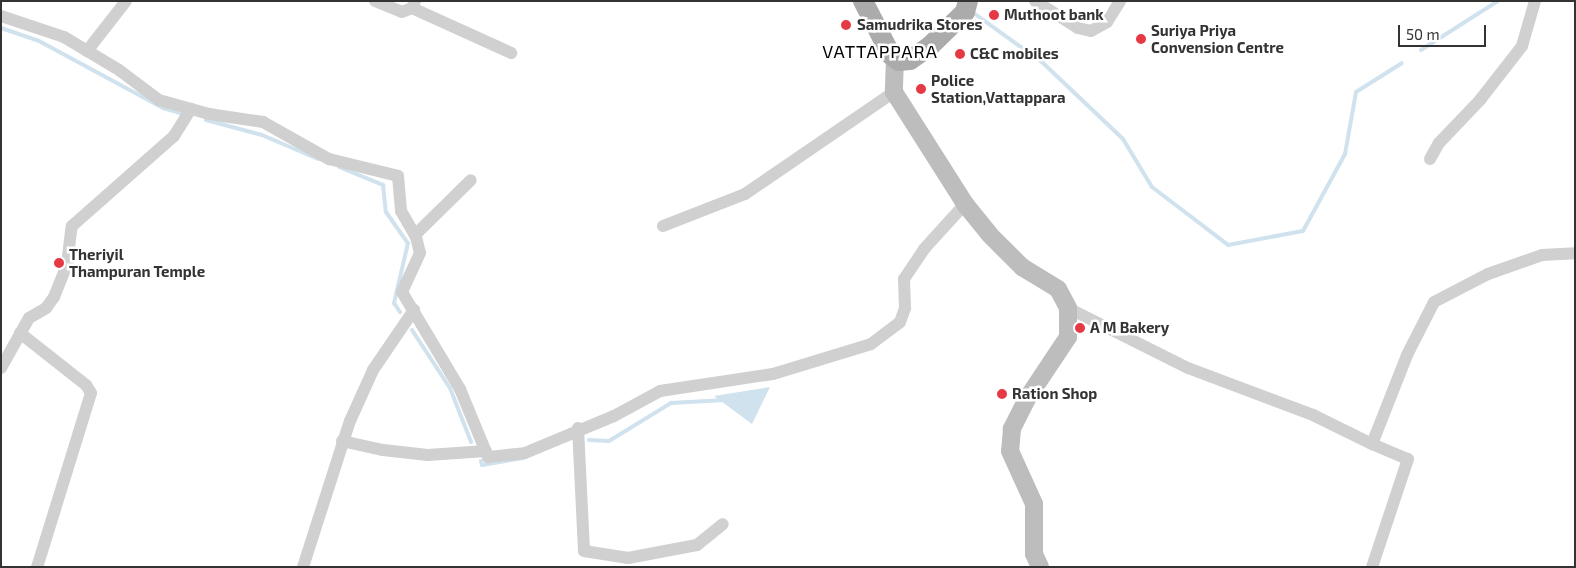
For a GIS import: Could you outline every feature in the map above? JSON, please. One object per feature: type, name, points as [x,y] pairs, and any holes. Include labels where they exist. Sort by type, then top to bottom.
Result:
[{"type":"main road","points":[[863,1],[895,58],[894,92],[964,204],[1022,266],[1058,289],[1068,308],[1068,337],[1028,397],[1012,429],[1010,451],[1034,504],[1034,554],[1040,567]]},
{"type":"main road","points":[[895,58],[910,60],[930,46],[965,12],[968,1]]},
{"type":"street","points":[[87,51],[126,1]]},
{"type":"street","points":[[375,1],[402,12],[413,4],[511,53]]},
{"type":"street","points":[[1035,1],[1078,28],[1091,31],[1107,22],[1120,1]]},
{"type":"street","points":[[1430,159],[1439,143],[1480,100],[1522,46],[1535,1]]},
{"type":"street","points":[[2,16],[64,37],[159,100],[263,122],[329,158],[398,176],[401,211],[415,235],[420,253],[401,290],[460,390],[488,457],[525,453],[578,428],[614,416],[660,391],[773,374],[871,344],[892,331],[900,322],[905,308],[904,279],[924,249],[964,204]]},
{"type":"street","points":[[662,226],[745,194],[894,92]]},
{"type":"street","points":[[1,368],[29,318],[46,308],[54,297],[67,264],[72,226],[174,136],[191,108]]},
{"type":"street","points":[[415,235],[471,180]]},
{"type":"street","points":[[1372,444],[1407,355],[1434,302],[1488,274],[1542,255],[1575,253]]},
{"type":"street","points":[[1068,308],[1188,368],[1313,415],[1372,444],[1408,459],[1372,567]]},
{"type":"street","points":[[304,567],[342,441],[373,370],[414,310]]},
{"type":"street","points":[[20,333],[86,385],[91,394],[37,567]]},
{"type":"street","points":[[578,428],[584,551],[628,558],[697,545],[723,524]]},
{"type":"street","points":[[342,441],[428,455],[486,451]]},
{"type":"water","points":[[770,387],[752,424],[714,396]]},
{"type":"waterway","points":[[1421,50],[1498,1]]},
{"type":"waterway","points":[[975,14],[1043,63],[1123,139],[1152,187],[1228,245],[1303,231],[1345,154],[1356,92],[1402,63]]},
{"type":"waterway","points":[[1,28],[39,41],[163,108],[181,113]]},
{"type":"waterway","points":[[206,120],[262,135],[318,159]]},
{"type":"waterway","points":[[339,167],[383,185],[386,212],[408,243],[394,303],[400,312]]},
{"type":"waterway","points":[[412,330],[450,388],[471,442]]},
{"type":"waterway","points":[[589,440],[609,441],[671,403],[725,400]]},
{"type":"waterway","points":[[481,461],[482,465],[523,458]]},
{"type":"place","name":"Muthoot bank","points":[[994,15]]},
{"type":"place","name":"Samudrika Stores","points":[[846,25]]},
{"type":"place","name":"Suriya Priya Convension Centre","points":[[1141,39]]},
{"type":"place","name":"C&C mobiles","points":[[960,54]]},
{"type":"place","name":"Police Station,Vattappara","points":[[921,89]]},
{"type":"place","name":"Theriyil Thampuran Temple","points":[[59,263]]},
{"type":"place","name":"A M Bakery","points":[[1080,328]]},
{"type":"place","name":"Ration Shop","points":[[1002,394]]},
{"type":"district","name":"VATTAPPARA","points":[[880,51]]}]
